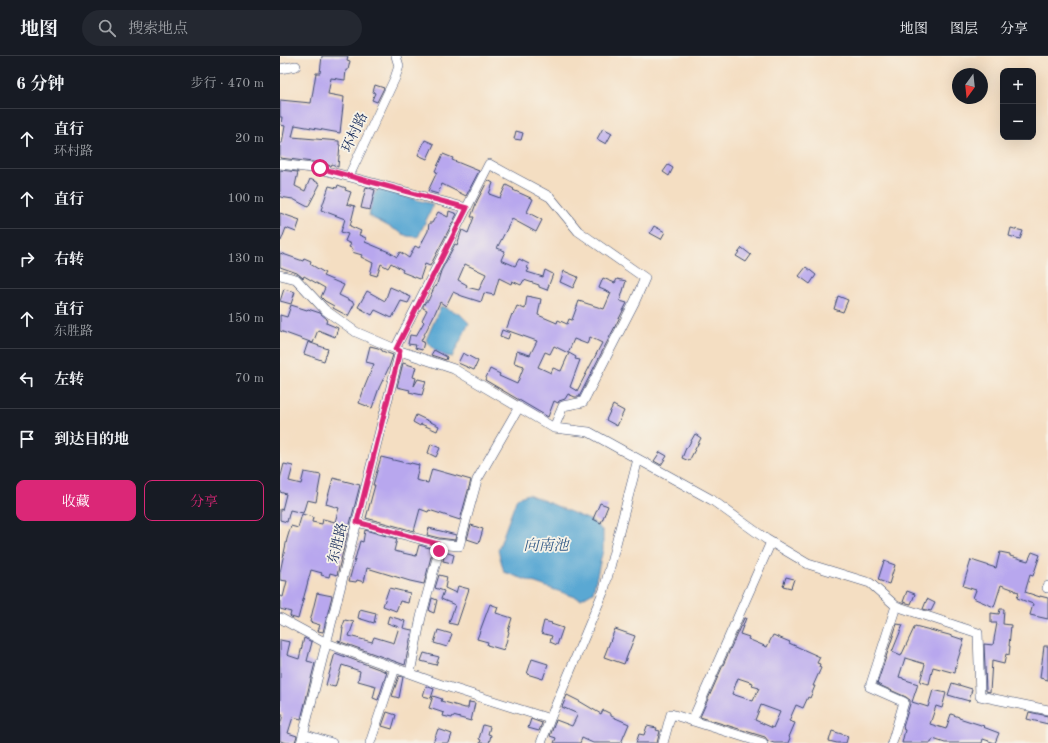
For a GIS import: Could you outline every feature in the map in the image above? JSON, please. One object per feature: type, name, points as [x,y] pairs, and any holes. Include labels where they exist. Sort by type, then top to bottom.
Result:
[{"type":"street","name":"环村路","points":[[349,176],[395,78],[399,66],[396,56]]},
{"type":"street","points":[[280,69],[296,66]]},
{"type":"street","points":[[280,164],[320,168],[467,208]]},
{"type":"street","name":"东胜路","points":[[302,738],[357,522],[398,350],[489,164],[550,197],[578,231],[646,278],[583,402],[563,406],[554,428]]},
{"type":"street","points":[[280,275],[296,279],[325,310],[356,332],[398,350],[454,368],[554,428],[589,432],[712,500],[771,542],[808,564],[870,583],[896,606],[978,633],[980,696],[1048,710]]},
{"type":"street","points":[[357,522],[438,544],[459,546],[477,480],[519,408]]},
{"type":"street","points":[[542,743],[550,719],[604,590],[638,459]]},
{"type":"street","points":[[692,721],[771,542]]},
{"type":"street","points":[[410,673],[421,617],[439,551],[438,544]]},
{"type":"street","points":[[892,743],[904,702],[870,687],[896,606]]},
{"type":"street","points":[[280,618],[326,643],[439,684],[550,719]]},
{"type":"street","points":[[370,743],[395,668]]},
{"type":"street","points":[[663,743],[671,714],[763,743]]},
{"type":"street","points":[[302,738],[332,743]]},
{"type":"water","points":[[378,189],[432,204],[432,208],[418,237],[407,236],[369,216],[373,196]]},
{"type":"water","points":[[441,306],[460,314],[469,323],[452,357],[437,352],[426,340]]},
{"type":"water","name":"向南池","points":[[528,494],[592,521],[603,531],[603,550],[593,592],[581,599],[504,572],[498,550],[517,498]]},
{"type":"building","points":[[322,56],[348,56],[347,60],[350,61],[348,70],[346,70],[345,80],[331,78],[328,94],[344,97],[340,133],[295,125],[292,137],[339,141],[338,167],[332,164],[331,166],[321,163],[280,158],[280,143],[282,143],[285,126],[281,125],[282,117],[280,117],[280,100],[311,103],[316,73],[320,73]]},
{"type":"building","points":[[375,85],[384,88],[377,102],[372,100],[375,93],[373,92]]},
{"type":"building","points":[[603,128],[612,133],[606,144],[597,139]]},
{"type":"building","points":[[516,131],[523,133],[521,140],[514,139]]},
{"type":"building","points":[[425,140],[434,144],[427,159],[418,155]]},
{"type":"building","points":[[443,154],[453,158],[452,160],[479,171],[466,196],[442,184],[438,194],[428,191],[437,172],[435,171]]},
{"type":"building","points":[[668,165],[673,168],[669,176],[663,172]]},
{"type":"building","points":[[280,170],[298,172],[295,186],[305,191],[310,179],[320,184],[308,207],[293,199],[280,197]]},
{"type":"building","points":[[488,180],[493,183],[489,194],[500,198],[506,185],[514,189],[513,190],[533,199],[527,212],[542,220],[536,232],[512,219],[497,248],[505,251],[501,260],[515,266],[519,259],[529,264],[527,268],[529,269],[527,272],[543,277],[545,270],[553,274],[547,290],[539,287],[539,285],[524,280],[521,285],[512,281],[511,284],[499,278],[494,295],[484,293],[481,302],[453,292],[446,306],[440,302],[421,341],[424,342],[422,350],[415,348],[416,345],[408,344],[410,335],[416,336],[424,322],[422,320],[427,310],[423,308],[423,306],[426,301],[428,301],[435,286],[436,287],[441,271],[455,244],[457,245],[462,230],[468,233],[474,217],[471,217],[477,201]],"holes":[[[465,264],[486,274],[479,290],[466,287],[467,285],[458,280]]]},
{"type":"building","points":[[338,185],[351,192],[347,204],[355,206],[350,226],[361,231],[359,235],[366,238],[365,242],[397,257],[400,252],[409,258],[415,246],[419,248],[428,231],[429,223],[432,223],[438,212],[448,217],[449,211],[457,214],[430,266],[425,264],[420,279],[402,272],[403,270],[391,263],[388,268],[381,264],[377,276],[370,274],[373,263],[361,257],[362,255],[352,252],[353,249],[349,247],[351,244],[345,241],[348,234],[341,232],[345,219],[321,210],[329,186],[337,188]]},
{"type":"building","points":[[366,187],[375,190],[370,210],[361,208]]},
{"type":"building","points":[[280,213],[300,220],[296,232],[286,228],[281,241],[280,241]]},
{"type":"building","points":[[654,226],[665,232],[661,239],[650,233]]},
{"type":"building","points":[[1011,228],[1023,231],[1020,239],[1009,236]]},
{"type":"building","points":[[742,248],[751,255],[746,262],[736,256]]},
{"type":"building","points":[[280,253],[303,261],[304,258],[311,261],[310,264],[325,273],[323,276],[344,285],[339,295],[355,303],[348,316],[333,308],[334,306],[321,297],[325,288],[304,276],[303,278],[297,273],[280,267]]},
{"type":"building","points":[[806,267],[816,275],[810,284],[799,276]]},
{"type":"building","points":[[564,271],[578,277],[573,288],[560,282]]},
{"type":"building","points":[[603,278],[615,283],[617,279],[626,281],[620,301],[627,303],[579,397],[568,394],[565,399],[559,401],[558,403],[554,401],[548,417],[485,380],[490,369],[500,374],[499,376],[517,384],[524,366],[514,363],[517,351],[530,355],[537,341],[506,330],[512,314],[513,315],[517,306],[525,309],[527,296],[541,299],[538,315],[557,323],[558,320],[567,324],[569,319],[572,320],[579,301],[604,309],[611,293],[599,288]],"holes":[[[590,337],[602,343],[577,391],[570,387],[580,360],[575,359],[576,357],[569,353],[561,371],[553,368],[551,373],[538,367],[545,352],[550,354],[554,346],[568,353],[574,339],[587,344]]]},
{"type":"building","points":[[390,287],[411,297],[408,303],[401,301],[392,318],[375,310],[372,315],[358,307],[367,291],[385,301]]},
{"type":"building","points":[[284,289],[295,292],[291,304],[280,301]]},
{"type":"building","points":[[838,296],[848,300],[843,312],[834,309]]},
{"type":"building","points":[[291,305],[320,313],[327,319],[326,323],[338,328],[335,337],[318,330],[313,343],[280,331],[280,315],[287,317]]},
{"type":"building","points":[[502,330],[510,333],[508,339],[500,336]]},
{"type":"building","points":[[308,342],[328,349],[324,361],[304,354]]},
{"type":"building","points":[[370,346],[393,355],[372,408],[359,403],[374,364],[366,362]]},
{"type":"building","points":[[434,350],[447,357],[446,360],[431,355]]},
{"type":"building","points":[[463,353],[478,361],[474,370],[458,363]]},
{"type":"building","points":[[403,363],[416,367],[413,377],[416,378],[414,386],[418,379],[426,381],[422,395],[397,387]]},
{"type":"building","points":[[613,405],[624,411],[617,426],[606,420]]},
{"type":"building","points":[[416,415],[439,426],[437,431],[421,424],[420,426],[413,422]]},
{"type":"building","points":[[695,434],[701,438],[689,461],[682,458],[686,448]]},
{"type":"building","points":[[431,444],[440,448],[436,457],[428,453]]},
{"type":"building","points":[[660,452],[667,456],[661,465],[654,461]]},
{"type":"building","points":[[381,457],[419,465],[416,480],[428,483],[432,469],[471,480],[460,520],[429,510],[428,512],[420,509],[414,531],[366,518]]},
{"type":"building","points":[[284,464],[293,466],[289,481],[301,484],[304,472],[321,475],[316,502],[307,500],[303,513],[290,510],[287,522],[280,520],[280,509],[282,510],[286,494],[280,492],[280,479]]},
{"type":"building","points":[[333,478],[360,485],[337,575],[330,573],[329,577],[311,570],[298,619],[290,616],[291,612],[280,609],[280,596],[283,597],[287,581],[280,580],[280,572],[287,539],[291,526],[298,528],[302,514],[313,517],[312,522],[322,524],[323,519],[335,522],[339,508],[326,504]]},
{"type":"building","points":[[600,503],[608,506],[601,523],[593,519]]},
{"type":"building","points":[[471,525],[483,529],[479,543],[467,539]]},
{"type":"building","points":[[429,528],[456,535],[455,540],[427,535]]},
{"type":"building","points":[[365,530],[397,539],[394,551],[416,556],[419,545],[433,549],[424,584],[367,568],[364,582],[357,580],[356,582],[349,581],[360,541],[363,542]]},
{"type":"building","points":[[445,552],[454,555],[452,563],[443,561]]},
{"type":"building","points":[[1000,552],[1028,561],[1032,552],[1040,555],[1033,576],[1030,575],[1025,592],[1048,598],[1048,619],[1030,615],[1033,604],[1017,598],[1019,592],[1015,590],[1001,585],[994,607],[973,598],[976,590],[963,586],[971,560],[996,568]]},
{"type":"building","points":[[884,561],[895,565],[889,584],[878,580]]},
{"type":"building","points":[[439,575],[447,577],[445,588],[456,593],[458,586],[469,589],[457,625],[449,623],[455,605],[441,599],[444,591],[435,588]]},
{"type":"building","points":[[786,577],[794,579],[791,588],[783,586]]},
{"type":"building","points":[[389,588],[410,593],[408,603],[400,601],[396,611],[383,606]]},
{"type":"building","points":[[907,591],[915,594],[911,604],[903,602]]},
{"type":"building","points":[[317,593],[332,596],[323,632],[318,631],[320,625],[310,622]]},
{"type":"building","points":[[432,598],[437,600],[434,613],[429,611]]},
{"type":"building","points":[[927,599],[935,603],[931,611],[923,609]]},
{"type":"building","points":[[490,604],[498,607],[496,613],[512,618],[504,650],[487,645],[488,642],[477,639]]},
{"type":"building","points":[[360,609],[376,613],[374,623],[358,618]]},
{"type":"building","points":[[1000,609],[1004,609],[1003,624],[1011,625],[1009,655],[1006,654],[1004,664],[992,661],[990,692],[986,691],[984,644],[993,645],[997,623],[991,623],[991,613],[999,614]]},
{"type":"building","points":[[389,616],[405,621],[403,628],[412,630],[405,665],[338,641],[341,641],[342,628],[345,620],[354,622],[349,636],[372,642],[374,637],[394,643],[399,627],[387,623]]},
{"type":"building","points":[[744,618],[746,618],[740,634],[749,637],[748,639],[767,647],[773,635],[820,657],[817,663],[820,664],[819,667],[821,668],[813,686],[815,686],[810,698],[808,697],[803,708],[796,705],[789,721],[795,723],[788,743],[774,743],[768,741],[765,737],[700,717]],"holes":[[[738,678],[753,683],[752,686],[759,688],[753,701],[732,694]],[[761,705],[780,712],[773,728],[755,720]]]},
{"type":"building","points":[[544,621],[563,628],[557,645],[550,642],[552,636],[541,633]]},
{"type":"building","points":[[897,624],[903,625],[892,652],[901,656],[915,626],[964,640],[955,673],[933,667],[929,684],[920,682],[925,664],[905,658],[899,677],[918,684],[912,702],[928,707],[933,690],[946,693],[942,708],[936,706],[930,724],[946,729],[951,714],[999,733],[995,743],[983,739],[982,743],[945,743],[933,739],[931,743],[902,743],[905,730],[903,727],[910,700],[877,684]]},
{"type":"building","points":[[615,629],[635,636],[624,664],[604,657]]},
{"type":"building","points":[[438,630],[452,634],[447,647],[434,643]]},
{"type":"building","points":[[304,638],[312,642],[307,661],[315,663],[301,719],[293,717],[288,733],[297,736],[295,742],[288,743],[280,741],[280,726],[283,714],[280,713],[280,640],[290,642],[287,655],[299,659]]},
{"type":"building","points":[[1044,646],[1048,646],[1048,680],[1040,678]]},
{"type":"building","points":[[335,653],[387,672],[378,700],[373,698],[376,686],[358,681],[360,671],[342,665],[335,687],[326,685]]},
{"type":"building","points":[[424,653],[439,657],[436,665],[421,661]]},
{"type":"building","points":[[532,659],[548,664],[543,679],[527,674]]},
{"type":"building","points":[[399,676],[403,677],[399,698],[392,696]]},
{"type":"building","points":[[952,683],[972,689],[969,701],[948,695]]},
{"type":"building","points":[[426,686],[434,689],[431,698],[423,696]]},
{"type":"building","points":[[567,695],[601,714],[603,710],[611,714],[611,716],[629,724],[621,743],[593,743],[582,738],[580,743],[554,743],[556,738],[550,736],[556,720],[572,726],[578,714],[562,707]]},
{"type":"building","points":[[433,696],[442,699],[441,701],[465,708],[468,708],[469,702],[475,703],[471,721],[453,716],[452,718],[443,716],[444,713],[429,708]]},
{"type":"building","points":[[387,712],[396,715],[392,729],[382,726]]},
{"type":"building","points":[[1029,712],[1048,716],[1048,724],[1027,719]]},
{"type":"building","points":[[531,719],[542,723],[539,731],[528,728]]},
{"type":"building","points":[[483,725],[490,727],[488,734],[491,735],[489,743],[480,743],[481,740],[479,739]]},
{"type":"building","points":[[647,726],[657,728],[656,730],[660,731],[657,743],[636,743],[639,734],[644,735]]},
{"type":"building","points":[[438,729],[452,734],[449,743],[433,743]]},
{"type":"building","points":[[832,731],[848,736],[846,743],[829,741]]},
{"type":"route","points":[[320,168],[467,208],[396,349],[400,351],[357,522],[438,544],[439,551]]}]
